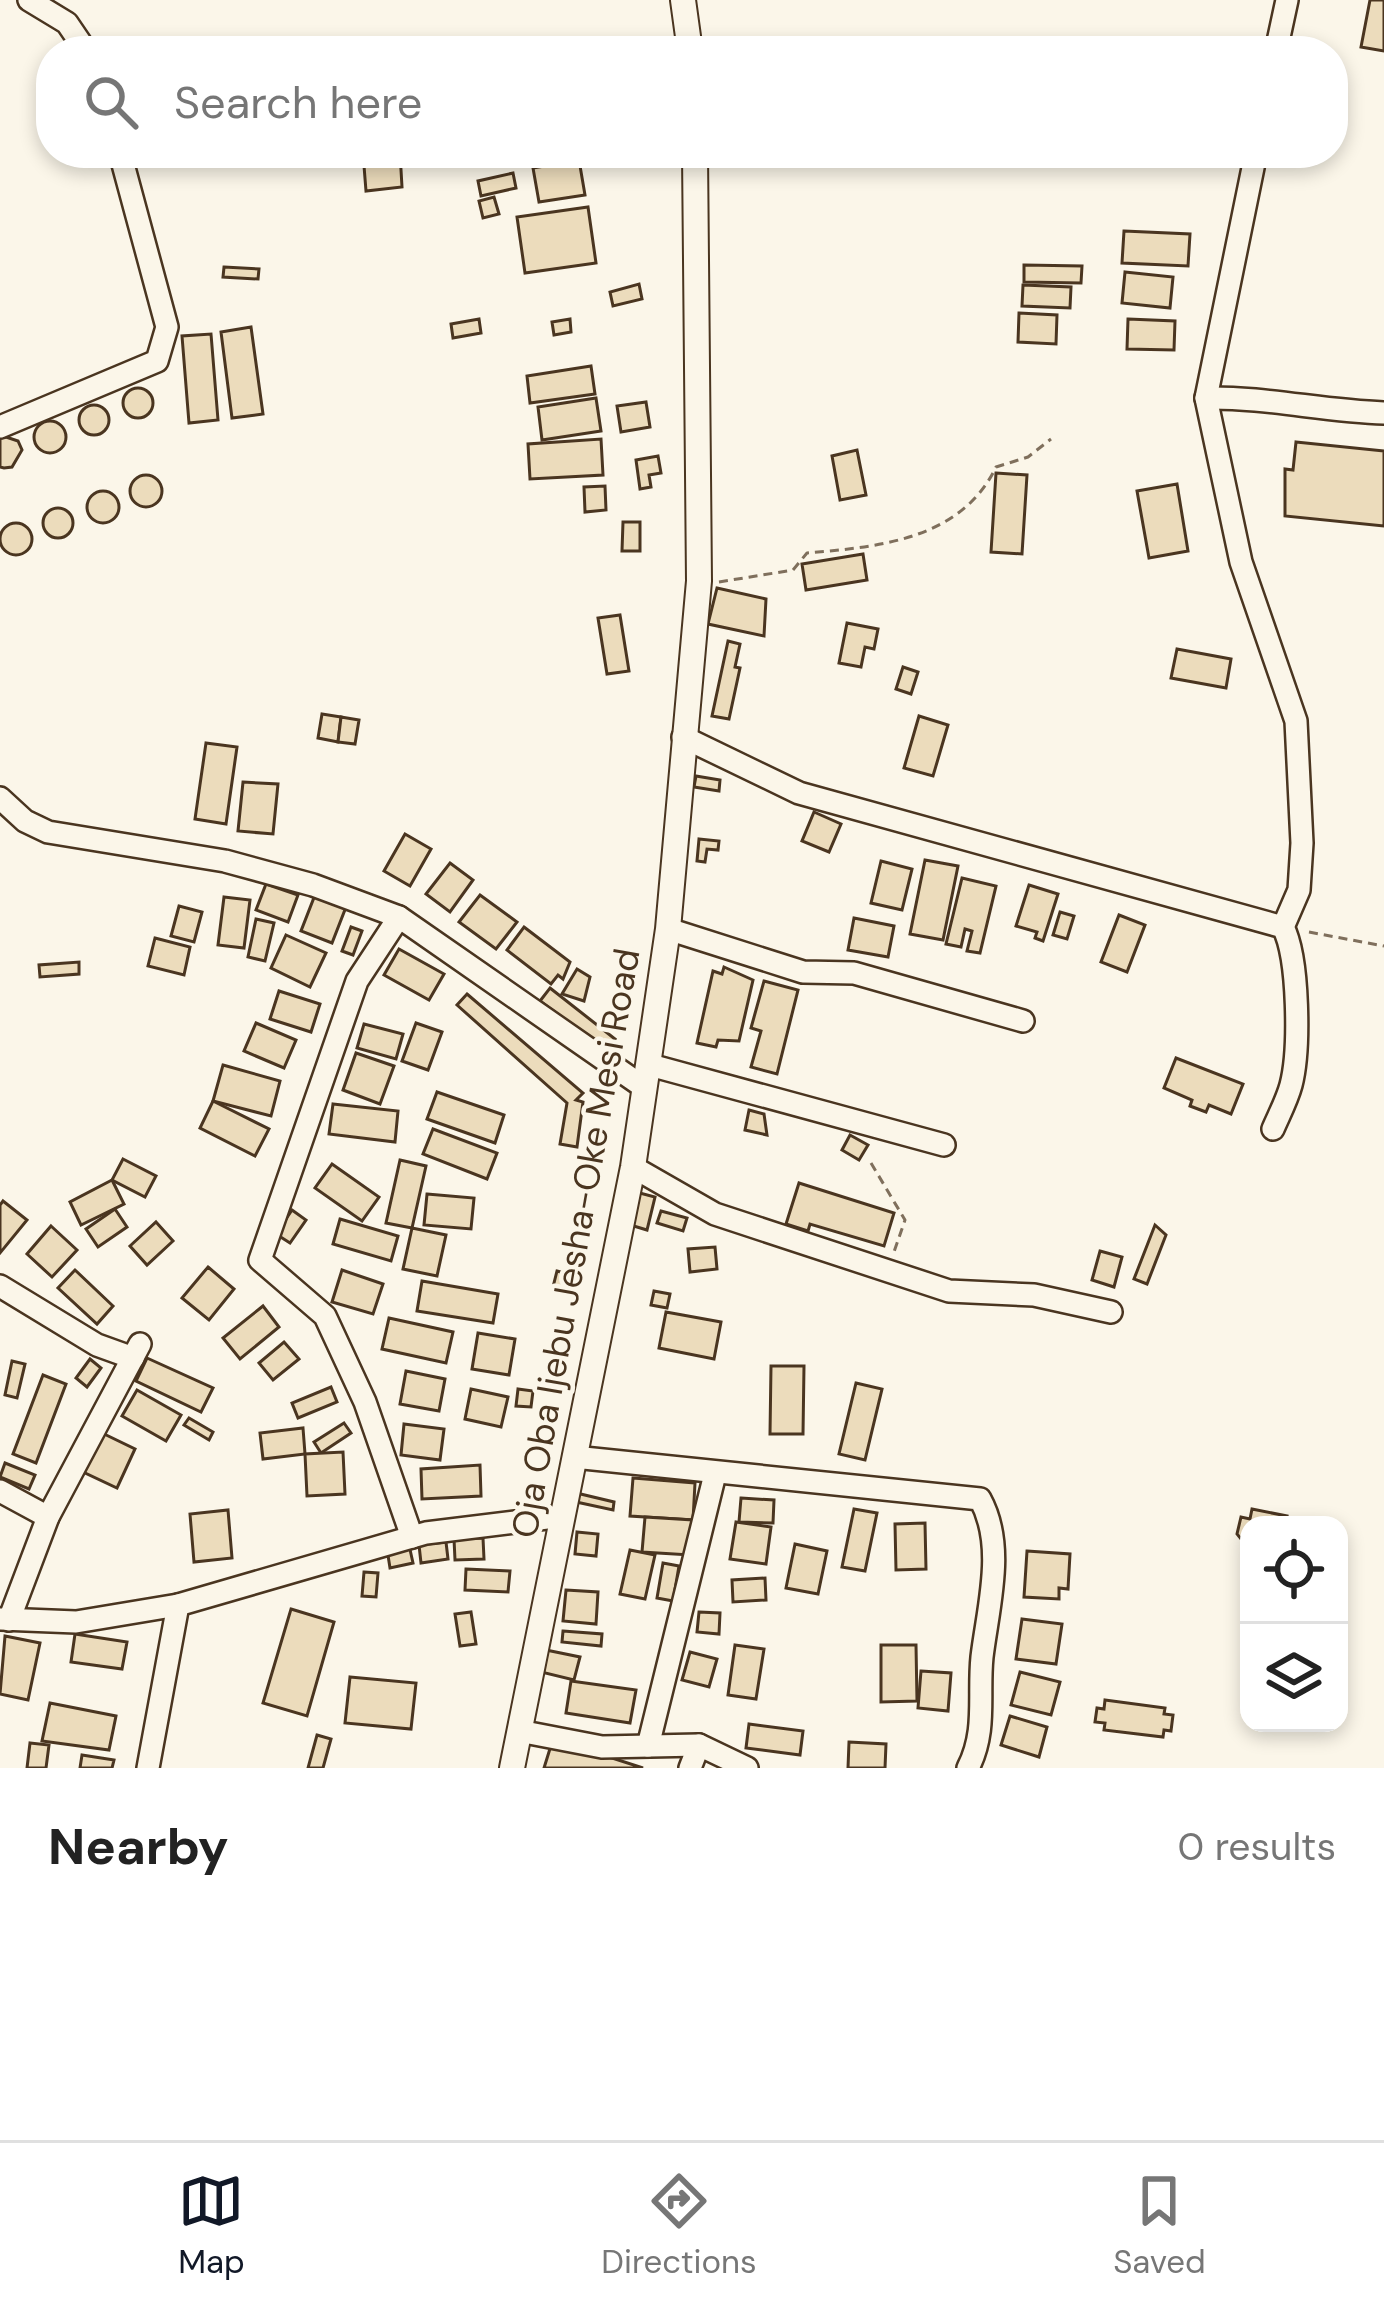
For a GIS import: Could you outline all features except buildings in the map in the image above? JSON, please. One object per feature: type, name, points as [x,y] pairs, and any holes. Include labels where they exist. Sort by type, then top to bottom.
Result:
[{"type":"main road","points":[[683,0],[688,36]]},
{"type":"main road","name":"Oja Oba Ijebu Jesha-Oke Mesi Road","points":[[512,1768],[632,1167],[668,928],[699,581],[694,168]]},
{"type":"street","points":[[29,0],[67,23],[76,36]]},
{"type":"street","points":[[1279,36],[1287,0]]},
{"type":"street","points":[[0,427],[157,361],[166,327],[124,168]]},
{"type":"street","points":[[1253,168],[1206,398],[1241,562],[1296,721],[1302,843],[1299,890],[1283,927]]},
{"type":"street","points":[[1206,398],[1256,397],[1280,406],[1384,412]]},
{"type":"street","points":[[683,736],[799,793],[1283,927],[1294,947],[1295,1035],[1291,1085],[1273,1129]]},
{"type":"street","points":[[0,798],[25,821],[48,832],[225,861],[313,885],[399,917],[647,1076],[944,1144]]},
{"type":"street","points":[[399,917],[357,981],[260,1260],[325,1316],[364,1402],[412,1537]]},
{"type":"street","points":[[668,928],[803,972],[854,973],[1023,1021]]},
{"type":"street","points":[[632,1167],[715,1214],[949,1291],[1034,1295],[1111,1312]]},
{"type":"street","points":[[0,1286],[97,1345],[137,1351],[48,1517],[4,1620],[76,1622],[178,1605],[412,1537],[563,1516]]},
{"type":"street","points":[[574,1457],[980,1498],[994,1569],[982,1663],[978,1749],[968,1768]]},
{"type":"street","points":[[648,1746],[715,1474]]},
{"type":"street","points":[[0,1491],[48,1517]]},
{"type":"street","points":[[148,1768],[178,1605]]},
{"type":"street","points":[[520,1731],[602,1747],[699,1745],[747,1768]]},
{"type":"street","points":[[690,1768],[699,1745]]},
{"type":"path","points":[[699,581],[732,582],[793,570],[807,553],[905,542],[950,518],[989,481],[996,467],[1028,457],[1051,439]]},
{"type":"path","points":[[1283,927],[1384,946]]},
{"type":"path","points":[[871,1163],[905,1220],[886,1270]]}]
